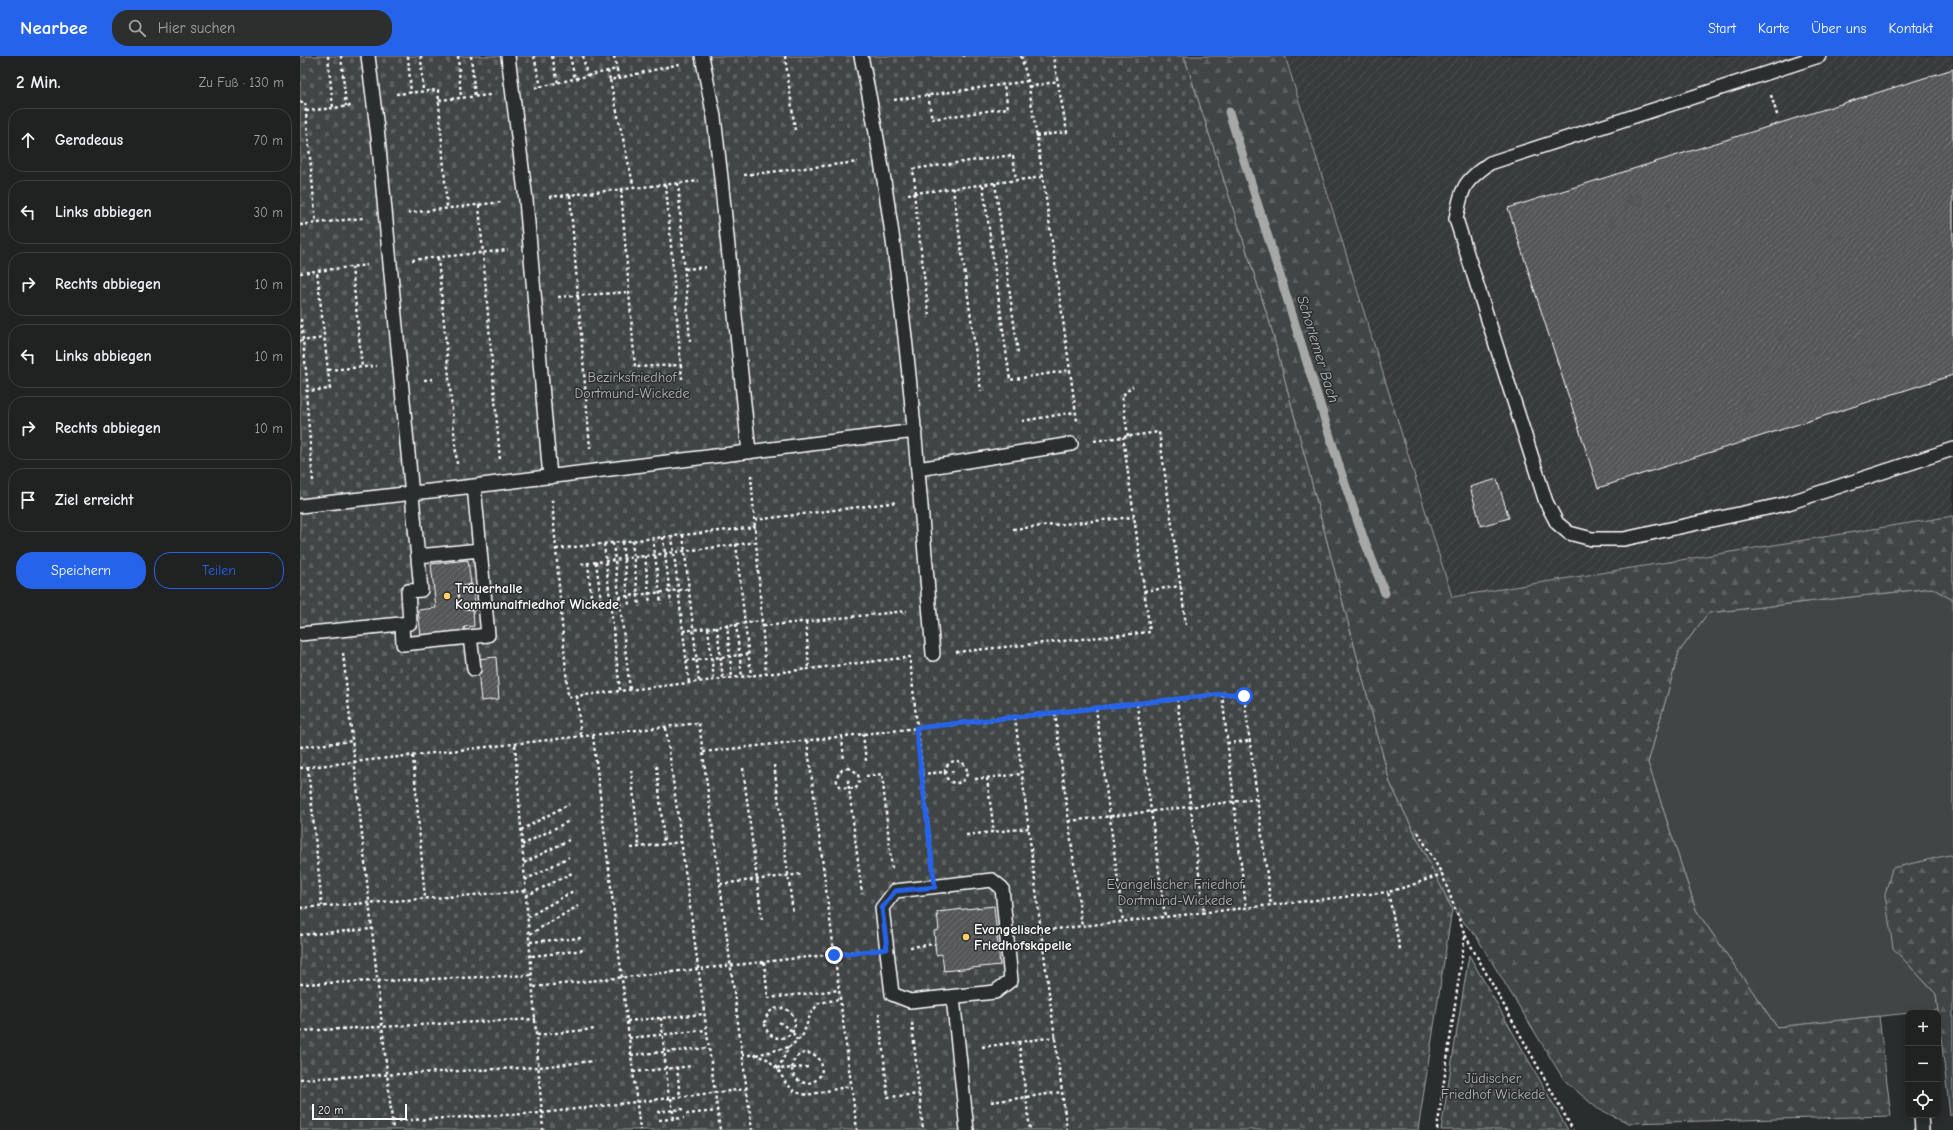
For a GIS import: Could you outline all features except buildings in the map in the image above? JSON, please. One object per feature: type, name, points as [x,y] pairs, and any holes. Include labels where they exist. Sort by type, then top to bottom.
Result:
[{"type":"lane","points":[[368,56],[374,100],[421,590],[408,591],[410,623],[404,644],[488,635],[474,486]]},
{"type":"lane","points":[[508,56],[526,200],[550,476]]},
{"type":"lane","points":[[861,56],[871,104],[886,197],[915,431],[933,654]]},
{"type":"lane","points":[[1818,56],[1490,162],[1474,174],[1462,190],[1456,219],[1546,502],[1557,523],[1569,533],[1592,539],[1624,539],[1785,504],[1953,449]]},
{"type":"lane","points":[[702,58],[714,117],[749,452]]},
{"type":"lane","points":[[300,506],[502,483],[915,431]]},
{"type":"lane","points":[[918,469],[1075,444]]},
{"type":"lane","points":[[418,556],[480,550]]},
{"type":"lane","points":[[300,634],[410,623]]},
{"type":"lane","points":[[470,637],[474,669]]},
{"type":"lane","points":[[992,880],[1002,888],[1011,980],[995,992],[953,997],[910,1001],[892,994],[882,908],[895,891],[992,880]]},
{"type":"lane","points":[[953,997],[967,1130]]},
{"type":"lane","points":[[1921,1118],[1922,1130]]},
{"type":"path","points":[[328,56],[333,108]]},
{"type":"path","points":[[341,56],[346,106]]},
{"type":"path","points":[[408,56],[411,93]]},
{"type":"path","points":[[421,56],[423,92]]},
{"type":"path","points":[[458,56],[461,98]]},
{"type":"path","points":[[471,56],[474,97]]},
{"type":"path","points":[[534,56],[541,87]]},
{"type":"path","points":[[552,56],[558,83]]},
{"type":"path","points":[[570,56],[575,79]]},
{"type":"path","points":[[583,56],[587,76]]},
{"type":"path","points":[[614,56],[618,78]]},
{"type":"path","points":[[784,56],[795,130]]},
{"type":"path","points":[[1022,56],[1029,87],[1070,370],[1075,412],[1075,444],[1159,432],[1186,625]]},
{"type":"path","points":[[1036,136],[1067,132],[1052,56]]},
{"type":"path","points":[[610,80],[702,58]]},
{"type":"path","points":[[617,69],[608,71],[634,188]]},
{"type":"path","points":[[871,104],[1028,81]]},
{"type":"path","points":[[1029,87],[1058,81]]},
{"type":"path","points":[[928,95],[932,119],[1008,108],[1004,85]]},
{"type":"path","points":[[306,111],[346,106],[411,93],[438,90],[447,208]]},
{"type":"path","points":[[300,102],[305,102],[316,223]]},
{"type":"path","points":[[929,316],[915,193],[914,169],[1013,156],[1016,180]]},
{"type":"path","points":[[300,225],[666,185],[880,159]]},
{"type":"path","points":[[886,197],[1042,177]]},
{"type":"path","points":[[678,183],[690,341]]},
{"type":"path","points":[[996,183],[1018,353]]},
{"type":"path","points":[[666,185],[682,379]]},
{"type":"path","points":[[983,185],[1010,380],[1070,370]]},
{"type":"path","points":[[953,188],[981,391]]},
{"type":"path","points":[[621,190],[635,368],[681,365]]},
{"type":"path","points":[[570,195],[588,432]]},
{"type":"path","points":[[480,205],[502,483]]},
{"type":"path","points":[[300,273],[530,248]]},
{"type":"path","points":[[438,258],[459,488]]},
{"type":"path","points":[[352,267],[362,367]]},
{"type":"path","points":[[308,391],[330,389],[317,271]]},
{"type":"path","points":[[534,299],[629,292]]},
{"type":"path","points":[[301,319],[308,391],[306,392],[315,504]]},
{"type":"path","points":[[302,341],[324,338]]},
{"type":"path","points":[[328,370],[399,363]]},
{"type":"path","points":[[1128,436],[1122,396],[1133,386]]},
{"type":"path","points":[[1022,421],[1075,412]]},
{"type":"path","points":[[550,476],[568,697],[933,654],[1150,632],[1123,437]]},
{"type":"path","points":[[749,452],[756,527],[766,674]]},
{"type":"path","points":[[755,520],[921,500]]},
{"type":"path","points":[[1013,529],[1134,517]]},
{"type":"path","points":[[556,549],[756,527]]},
{"type":"path","points":[[683,535],[700,682]]},
{"type":"path","points":[[672,536],[689,683]]},
{"type":"path","points":[[653,538],[662,604]]},
{"type":"path","points":[[663,538],[671,603]]},
{"type":"path","points":[[632,541],[639,607]]},
{"type":"path","points":[[622,542],[629,605]]},
{"type":"path","points":[[581,564],[757,542]]},
{"type":"path","points":[[613,543],[630,690]]},
{"type":"path","points":[[604,544],[620,691]]},
{"type":"path","points":[[736,544],[751,676]]},
{"type":"path","points":[[645,556],[650,604]]},
{"type":"path","points":[[596,562],[602,607]]},
{"type":"path","points":[[588,563],[592,607]]},
{"type":"path","points":[[1144,591],[1181,586]]},
{"type":"path","points":[[619,597],[689,589]]},
{"type":"path","points":[[763,626],[929,608]]},
{"type":"path","points":[[683,631],[762,621]]},
{"type":"path","points":[[806,622],[809,669]]},
{"type":"path","points":[[736,624],[742,677]]},
{"type":"path","points":[[726,625],[732,678]]},
{"type":"path","points":[[717,627],[723,679]]},
{"type":"path","points":[[708,628],[714,680]]},
{"type":"path","points":[[340,630],[393,1130]]},
{"type":"path","points":[[686,661],[749,654]]},
{"type":"path","points":[[909,657],[921,774],[935,887]]},
{"type":"path","points":[[1222,694],[1246,908]]},
{"type":"path","points":[[703,752],[1222,694],[1244,696],[1256,799],[1271,906]]},
{"type":"path","points":[[577,696],[581,737]]},
{"type":"path","points":[[1177,699],[1204,913]]},
{"type":"path","points":[[1137,704],[1165,917]]},
{"type":"path","points":[[1096,708],[1123,922]]},
{"type":"path","points":[[1055,713],[1082,926]]},
{"type":"path","points":[[1016,717],[1054,1037],[1067,1130]]},
{"type":"path","points":[[300,768],[700,723],[752,1130]]},
{"type":"path","points":[[666,728],[682,842],[697,969],[720,1130]]},
{"type":"path","points":[[863,734],[866,761]]},
{"type":"path","points":[[593,736],[640,1130]]},
{"type":"path","points":[[842,737],[844,762]]},
{"type":"path","points":[[300,746],[352,741]]},
{"type":"path","points":[[807,741],[857,1130]]},
{"type":"path","points":[[1227,743],[1249,741]]},
{"type":"path","points":[[515,745],[534,987],[543,1130]]},
{"type":"path","points":[[413,756],[425,899]]},
{"type":"path","points":[[956,760],[966,766],[967,773],[964,779],[957,783],[950,781],[944,772],[947,765],[956,760]]},
{"type":"path","points":[[774,765],[793,913]]},
{"type":"path","points":[[657,766],[664,844]]},
{"type":"path","points":[[308,767],[322,906]]},
{"type":"path","points":[[743,768],[762,920]]},
{"type":"path","points":[[848,768],[855,771],[860,780],[855,789],[849,790],[839,786],[837,780],[842,770],[848,768]]},
{"type":"path","points":[[631,770],[639,847]]},
{"type":"path","points":[[921,774],[956,771]]},
{"type":"path","points":[[866,776],[882,774],[895,891]]},
{"type":"path","points":[[975,779],[1022,774]]},
{"type":"path","points":[[987,778],[994,832]]},
{"type":"path","points":[[848,780],[863,897]]},
{"type":"path","points":[[1069,821],[1256,799]]},
{"type":"path","points":[[521,830],[569,804]]},
{"type":"path","points":[[522,845],[569,821]]},
{"type":"path","points":[[966,835],[1029,828]]},
{"type":"path","points":[[1418,832],[1442,874],[1465,935],[1573,1130]]},
{"type":"path","points":[[524,863],[569,840]]},
{"type":"path","points":[[631,848],[682,842]]},
{"type":"path","points":[[525,880],[568,857]]},
{"type":"path","points":[[526,896],[572,873]]},
{"type":"path","points":[[720,884],[802,874]]},
{"type":"path","points":[[1007,935],[1388,892],[1442,874]]},
{"type":"path","points":[[528,917],[575,890]]},
{"type":"path","points":[[300,908],[526,891]]},
{"type":"path","points":[[1388,892],[1400,949]]},
{"type":"path","points":[[530,934],[578,906]]},
{"type":"path","points":[[300,935],[372,929]]},
{"type":"path","points":[[1437,1130],[1465,935]]},
{"type":"path","points":[[530,942],[581,938]]},
{"type":"path","points":[[534,987],[887,949]]},
{"type":"path","points":[[531,956],[585,950]]},
{"type":"path","points":[[764,962],[768,998],[839,990]]},
{"type":"path","points":[[300,984],[533,975]]},
{"type":"path","points":[[892,994],[878,1006],[888,1097],[919,1094]]},
{"type":"path","points":[[778,1070],[790,1047],[802,1037],[811,1014],[819,1003],[840,999]]},
{"type":"path","points":[[910,1001],[923,1130]]},
{"type":"path","points":[[780,1008],[792,1014],[794,1023],[792,1031],[784,1037],[775,1037],[768,1032],[765,1022],[771,1010],[780,1008]]},
{"type":"path","points":[[627,1021],[704,1014]]},
{"type":"path","points":[[661,1018],[666,1069],[674,1119]]},
{"type":"path","points":[[300,1031],[536,1019]]},
{"type":"path","points":[[779,1022],[792,1031],[797,1040]]},
{"type":"path","points":[[537,1035],[595,1029]]},
{"type":"path","points":[[629,1038],[706,1030]]},
{"type":"path","points":[[981,1047],[1054,1037]]},
{"type":"path","points":[[1019,1042],[1030,1130]]},
{"type":"path","points":[[742,1055],[756,1055],[790,1047]]},
{"type":"path","points":[[631,1055],[708,1048]]},
{"type":"path","points":[[803,1053],[808,1053],[813,1054],[820,1060],[822,1069],[814,1081],[805,1082],[796,1078],[792,1068],[795,1059],[803,1053]]},
{"type":"path","points":[[756,1055],[767,1059],[778,1070],[785,1082],[795,1092],[807,1095],[851,1086]]},
{"type":"path","points":[[300,1079],[539,1067],[594,1061]]},
{"type":"path","points":[[633,1072],[693,1066]]},
{"type":"path","points":[[778,1070],[808,1067]]},
{"type":"path","points":[[677,1068],[680,1097]]},
{"type":"path","points":[[392,1121],[542,1113],[746,1089]]},
{"type":"path","points":[[991,1102],[1062,1092]]},
{"type":"path","points":[[657,1112],[683,1109]]},
{"type":"path","points":[[659,1120],[674,1119],[717,1111]]},
{"type":"shaded area","points":[[1285,56],[1953,56],[1953,516],[1452,597]]},
{"type":"green space","points":[[300,56],[1184,56],[1271,327],[1390,783],[1452,909],[1418,1130],[300,1130]]},
{"type":"green space","points":[[1184,56],[1285,56],[1452,597],[1953,516],[1953,600],[1932,588],[1708,613],[1679,652],[1648,763],[1696,910],[1777,1027],[1879,1016],[1891,1116],[1629,1123],[1598,1109],[1564,1080],[1476,936],[1452,909],[1390,783],[1271,327]]},
{"type":"green space","points":[[1932,588],[1953,600],[1953,856],[1893,868],[1893,948],[1936,994],[1938,1010],[1905,1010],[1905,1013],[1777,1027],[1696,910],[1648,763],[1679,652],[1708,613]]},
{"type":"green space","points":[[1949,855],[1953,856],[1953,1115],[1950,1115],[1941,1037],[1941,1010],[1938,1010],[1936,994],[1893,948],[1885,895],[1892,868]]},
{"type":"green space","name":"Jüdischer Friedhof Wickede","points":[[1469,955],[1568,1130],[1441,1130]]},
{"type":"waterway","name":"Schorlemer Bach","points":[[1229,112],[1342,475],[1363,537],[1385,593]]},
{"type":"place","name":"Trauerhalle Kommunalfriedhof Wickede","points":[[447,596]]},
{"type":"place","name":"Evangelische Friedhofskapelle","points":[[966,937]]},
{"type":"route","points":[[834,955],[887,949],[882,908],[895,891],[935,887],[916,728],[1222,694],[1244,696]]},
{"type":"park label","name":"Bezirksfriedhof Dortmund-Wickede","points":[[632,386]]},
{"type":"park label","name":"Evangelischer Friedhof Dortmund-Wickede","points":[[1175,892]]}]
